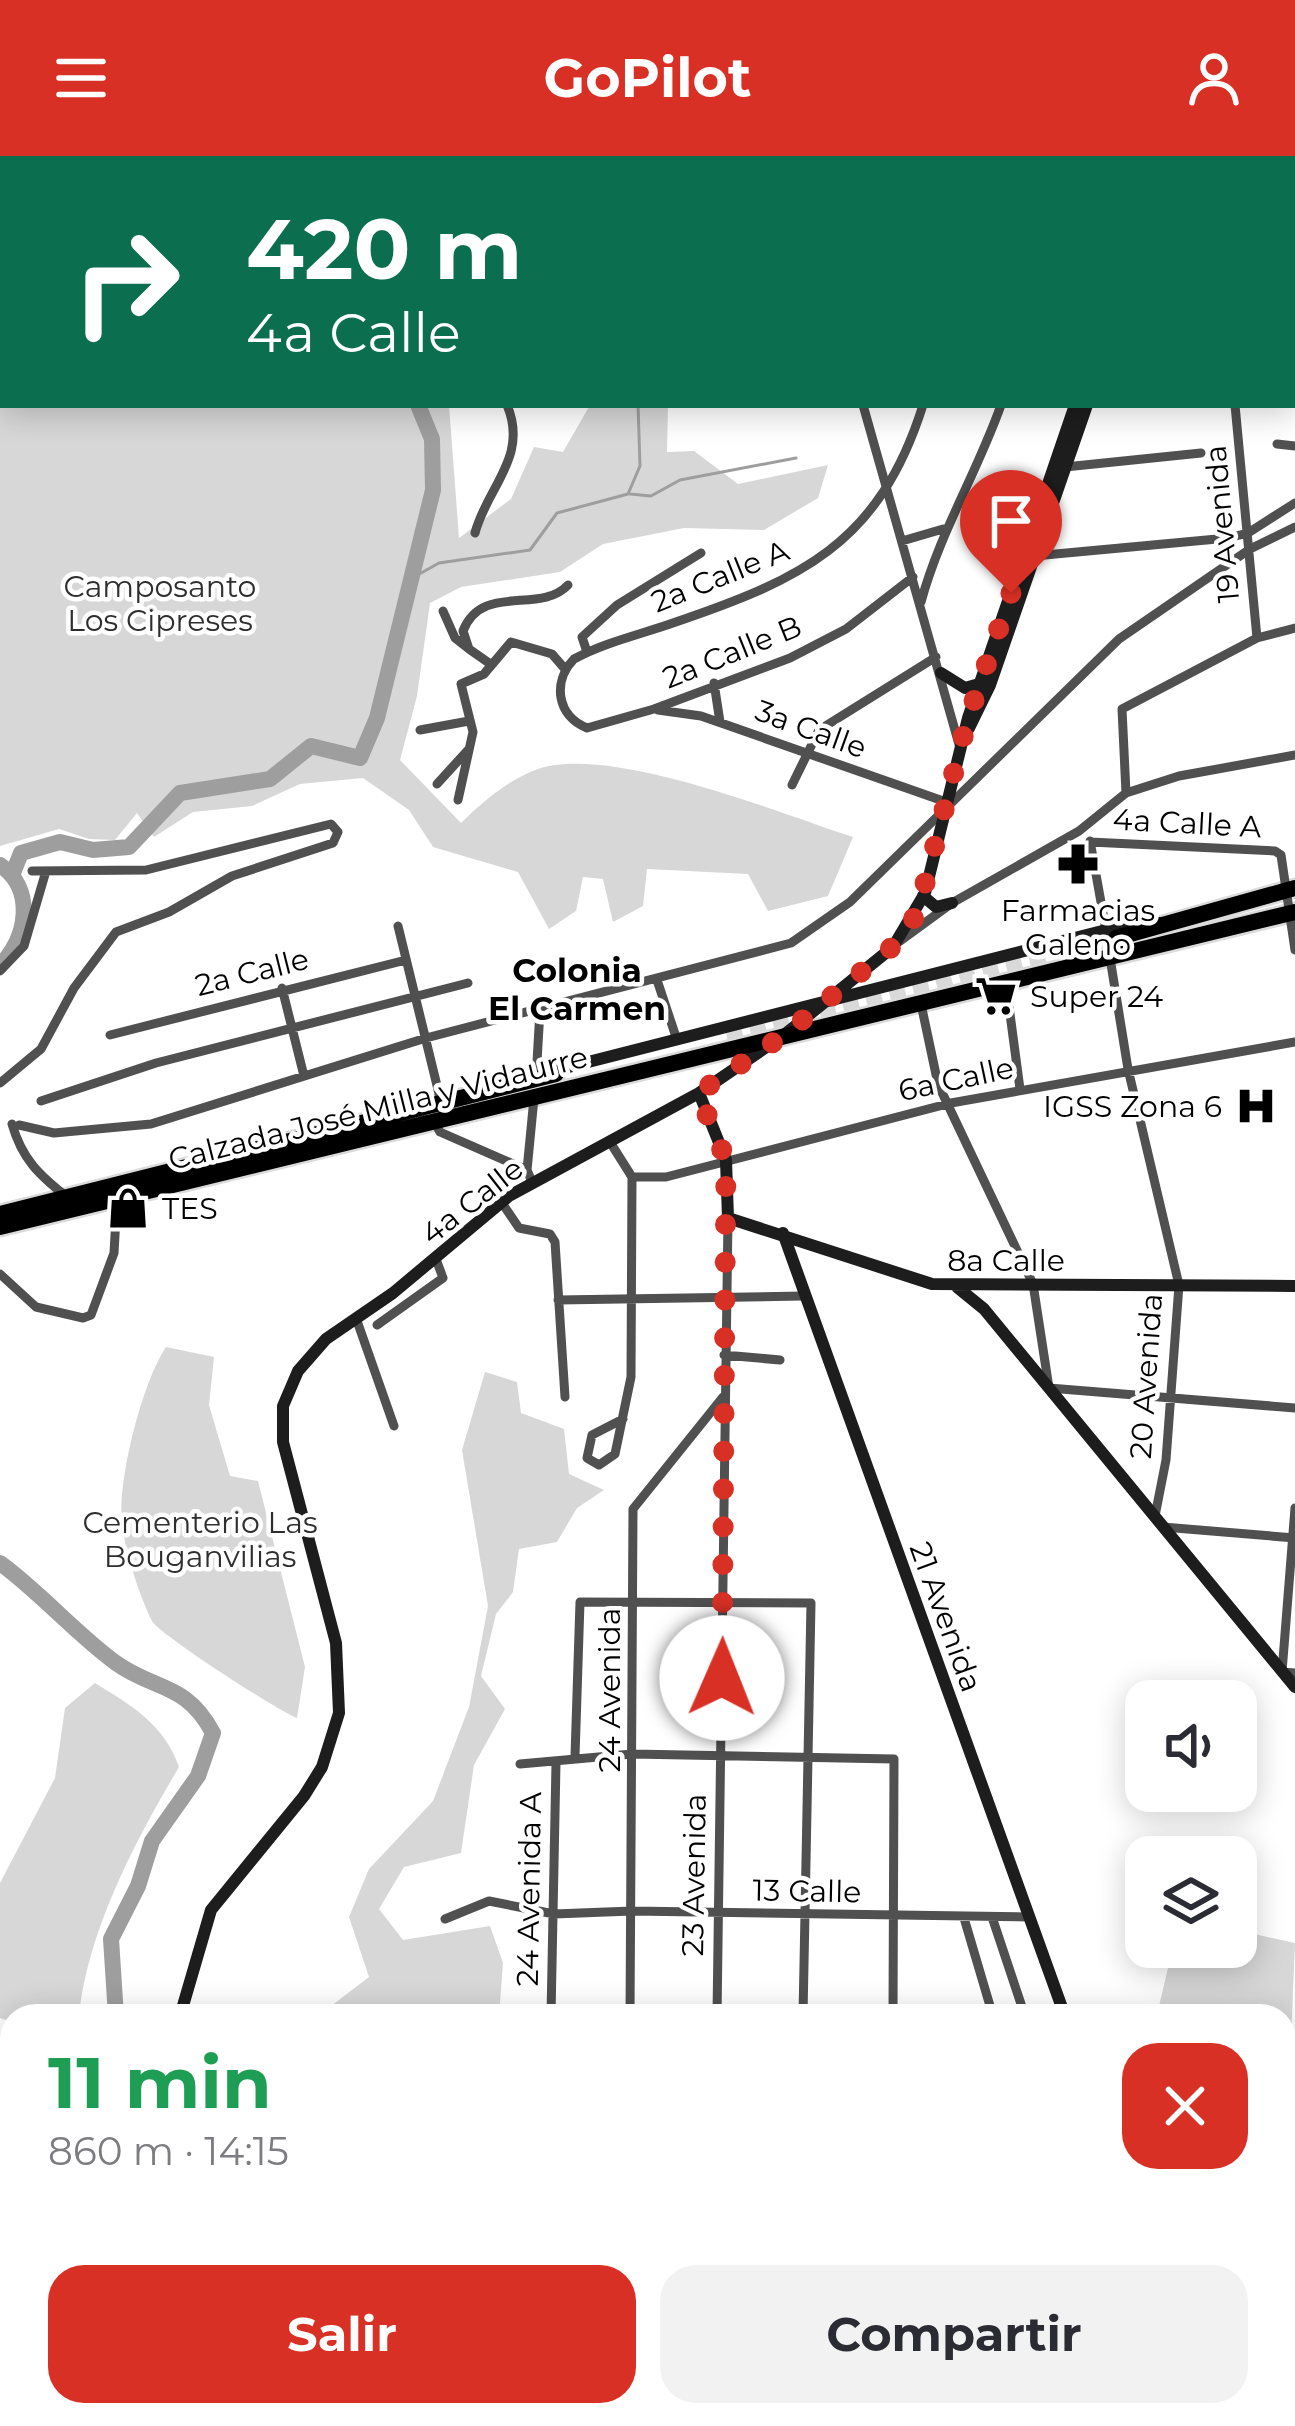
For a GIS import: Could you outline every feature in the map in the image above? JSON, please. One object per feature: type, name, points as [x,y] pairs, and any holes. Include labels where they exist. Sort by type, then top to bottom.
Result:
[{"type":"highway","name":"Calzada José Milla y Vidaurre","points":[[1111,934],[1293,901]]},
{"type":"highway","name":"Calzada José Milla y Vidaurre","points":[[31,1213],[67,1197],[441,1103],[784,1035],[1006,984],[1229,928],[1238,919],[1293,901]]},
{"type":"highway","name":"Calzada José Milla y Vidaurre","points":[[31,1213],[117,1200],[435,1123],[541,1082]]},
{"type":"highway","points":[[0,1212],[31,1213]]},
{"type":"highway","points":[[0,1227],[31,1213]]},
{"type":"street","points":[[475,533],[514,449],[507,408]]},
{"type":"street","points":[[864,408],[962,753]]},
{"type":"street","name":"2a Calle A","points":[[565,668],[586,652],[788,579],[829,551],[888,491],[922,408]]},
{"type":"street","points":[[921,602],[943,529],[976,474],[1000,408]]},
{"type":"street","points":[[969,728],[977,719],[1074,408]]},
{"type":"street","points":[[892,947],[923,896],[979,684],[1087,408]]},
{"type":"street","name":"19 Avenida","points":[[1235,408],[1257,638]]},
{"type":"street","points":[[1276,444],[1295,446]]},
{"type":"street","points":[[1065,467],[1201,453]]},
{"type":"street","points":[[1029,557],[1248,533],[1295,503]]},
{"type":"street","points":[[67,1197],[35,1172],[19,1150],[16,1124],[54,1133],[151,1124],[426,1038],[754,956],[808,934],[850,902],[1119,639],[1250,549],[1295,527]]},
{"type":"street","points":[[902,541],[943,529]]},
{"type":"street","points":[[586,652],[582,637],[604,615],[701,553]]},
{"type":"street","name":"2a Calle B","points":[[565,668],[562,704],[570,718],[587,728],[654,709],[811,648],[913,578]]},
{"type":"street","points":[[470,649],[463,631],[473,614],[503,599],[541,598],[568,585]]},
{"type":"street","points":[[443,611],[455,638],[489,663]]},
{"type":"street","points":[[1126,793],[1122,709],[1257,638],[1295,628]]},
{"type":"street","points":[[458,800],[473,732],[461,684],[484,674],[511,642],[521,641],[552,654],[565,668]]},
{"type":"street","points":[[792,785],[824,726],[935,657]]},
{"type":"street","points":[[940,674],[965,688],[979,684]]},
{"type":"street","points":[[714,683],[720,722]]},
{"type":"street","name":"3a Calle","points":[[654,709],[720,722],[950,802]]},
{"type":"street","points":[[420,730],[469,721]]},
{"type":"street","points":[[436,784],[468,750]]},
{"type":"street","name":"4a Calle","points":[[184,2004],[212,1910],[304,1796],[335,1730],[339,1660],[288,1470],[282,1422],[291,1384],[306,1359],[436,1259],[530,1176],[610,1142],[698,1093],[784,1035],[952,903],[1079,831],[1126,793],[1179,776],[1295,754]]},
{"type":"street","points":[[0,1083],[41,1049],[74,988],[116,932],[169,912],[232,876],[333,843],[338,832],[331,824],[316,825],[146,870],[32,871]]},
{"type":"street","points":[[1079,831],[1090,842],[1111,934]]},
{"type":"street","name":"4a Calle A","points":[[1090,842],[1281,855],[1293,901]]},
{"type":"street","points":[[0,971],[24,946],[46,871]]},
{"type":"street","points":[[923,896],[936,907],[952,903]]},
{"type":"street","points":[[1293,901],[1295,950]]},
{"type":"street","points":[[398,926],[441,1103]]},
{"type":"street","name":"Calzada José Milla y Vidaurre","points":[[541,1082],[554,1067],[1111,934]]},
{"type":"street","name":"20 Avenida","points":[[1110,958],[1128,1069],[1179,1285],[1159,1521]]},
{"type":"street","name":"2a Calle","points":[[110,1035],[406,960]]},
{"type":"street","points":[[873,963],[876,988]]},
{"type":"street","points":[[657,980],[676,1037]]},
{"type":"street","points":[[40,1101],[157,1063],[468,983]]},
{"type":"street","points":[[1006,984],[1020,1089]]},
{"type":"street","points":[[283,988],[304,1076]]},
{"type":"street","points":[[921,1004],[938,1084],[951,1103],[1033,1285],[1049,1388]]},
{"type":"street","points":[[435,1123],[440,1132],[530,1176],[541,1082],[540,1010]]},
{"type":"street","name":"6a Calle","points":[[632,1177],[666,1177],[951,1103],[1295,1042]]},
{"type":"street","name":"23 Avenida","points":[[698,1093],[726,1160],[728,1219],[717,2004]]},
{"type":"street","points":[[610,1142],[632,1177],[632,1377],[623,1418],[615,1454],[599,1465],[591,1463],[586,1458],[592,1435],[623,1418]]},
{"type":"street","points":[[0,1198],[0,1212]]},
{"type":"street","points":[[0,1274],[36,1306],[83,1318],[91,1315],[114,1253],[117,1200]]},
{"type":"street","points":[[502,1203],[519,1228],[553,1237],[565,1397]]},
{"type":"street","name":"8a Calle","points":[[728,1219],[932,1284],[956,1287],[1295,1286]]},
{"type":"street","name":"21 Avenida","points":[[783,1234],[1061,2004]]},
{"type":"street","points":[[377,1325],[443,1278],[436,1259]]},
{"type":"street","points":[[956,1287],[973,1297],[1288,1672],[1295,1687]]},
{"type":"street","points":[[558,1300],[803,1296]]},
{"type":"street","points":[[356,1318],[394,1426]]},
{"type":"street","points":[[724,1355],[780,1360]]},
{"type":"street","points":[[1049,1388],[1295,1408]]},
{"type":"street","name":"24 Avenida","points":[[630,2004],[635,1502],[723,1397]]},
{"type":"street","points":[[1288,1672],[1295,1508]]},
{"type":"street","points":[[1159,1521],[1294,1538]]},
{"type":"street","points":[[633,1599],[811,1603],[803,2004]]},
{"type":"street","name":"24 Avenida A","points":[[575,1756],[580,1602],[633,1599]]},
{"type":"street","points":[[520,1764],[632,1754],[894,1760],[892,2004]]},
{"type":"street","name":"24 Avenida A","points":[[551,2004],[556,1762]]},
{"type":"street","name":"13 Calle","points":[[445,1919],[489,1901],[554,1914],[1030,1917]]},
{"type":"street","points":[[992,1917],[1021,2004]]},
{"type":"street","points":[[964,1918],[989,2004]]},
{"type":"green space","name":"Camposanto Los Cipreses","points":[[0,408],[449,408],[459,538],[511,499],[534,447],[563,452],[588,408],[668,408],[667,452],[694,451],[738,484],[828,465],[818,498],[764,530],[684,528],[603,544],[560,572],[461,587],[430,603],[417,696],[400,760],[461,823],[517,779],[555,765],[624,768],[746,800],[853,837],[828,896],[768,911],[748,874],[647,869],[643,906],[613,922],[603,879],[583,877],[576,911],[549,929],[518,872],[433,847],[409,810],[363,778],[300,784],[252,806],[193,812],[154,837],[137,813],[115,840],[89,839],[59,829],[0,846]]},
{"type":"green space","name":"Cementerio Las Bouganvilias","points":[[166,1347],[214,1357],[209,1405],[230,1476],[258,1481],[305,1667],[297,1718],[159,1629],[138,1587],[122,1524],[123,1483],[140,1407]]},
{"type":"green space","points":[[485,1372],[517,1382],[521,1413],[564,1429],[569,1474],[604,1490],[577,1508],[557,1542],[519,1549],[513,1592],[496,1614],[481,1676],[505,1709],[474,1765],[461,1853],[404,1867],[379,1909],[403,1940],[490,1926],[503,1963],[500,2004],[334,2004],[369,1977],[349,1917],[369,1869],[433,1801],[469,1707],[488,1606],[462,1450]]},
{"type":"green space","points":[[95,1683],[156,1728],[179,1767],[146,1824],[103,1919],[81,2004],[0,2004],[0,1883],[55,1778],[65,1708]]},
{"type":"green space","points":[[1257,1935],[1295,1943],[1293,2004],[1159,2004],[1168,1968],[1257,1968]]},
{"type":"waterway","points":[[13,873],[21,853],[60,842],[93,850],[129,847],[180,793],[270,779],[311,746],[360,758],[377,718],[433,490],[432,439],[419,408]]},
{"type":"waterway","points":[[414,577],[439,563],[530,550],[557,513],[628,494],[640,466],[638,408]]},
{"type":"waterway","points":[[630,494],[651,496],[680,480],[796,458]]},
{"type":"waterway","points":[[0,865],[19,887],[24,914],[17,942],[0,965]]},
{"type":"waterway","points":[[0,1563],[116,1663],[192,1704],[213,1733],[198,1776],[152,1841],[138,1886],[111,1939],[115,2004]]},
{"type":"tunnel","points":[[726,1033],[1116,938]]},
{"type":"place","name":"Farmacias Galeno","points":[[1078,864]]},
{"type":"place","name":"Super 24","points":[[996,996]]},
{"type":"place","name":"IGSS Zona 6","points":[[1256,1106]]},
{"type":"place","name":"TES","points":[[128,1208]]},
{"type":"district","name":"Colonia El Carmen","points":[[577,989]]},
{"type":"route","points":[[722,1678],[726,1160],[698,1093],[784,1035],[892,947],[917,914],[968,718],[1011,593]]}]
